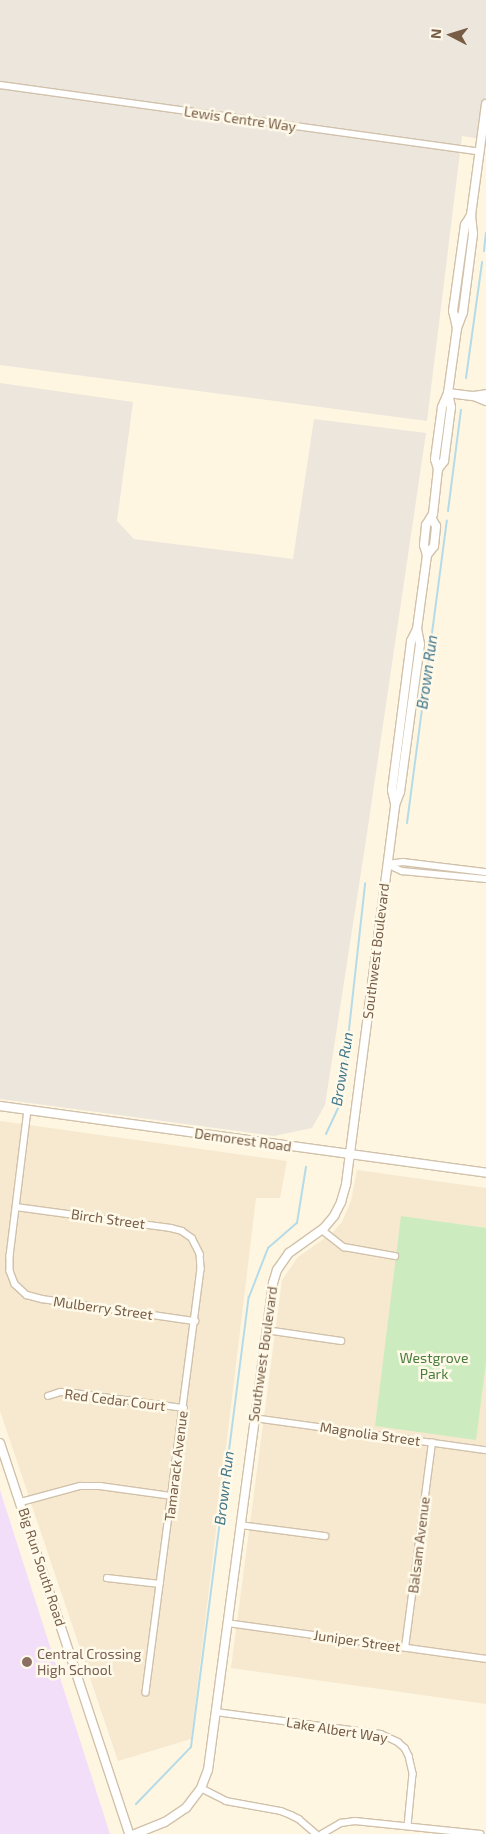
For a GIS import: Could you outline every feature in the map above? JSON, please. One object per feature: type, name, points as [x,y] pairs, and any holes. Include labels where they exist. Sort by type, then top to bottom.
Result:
[{"type":"street","name":"Lewis Centre Way","points":[[0,85],[480,152]]},
{"type":"street","name":"Southwest Boulevard","points":[[135,1834],[151,1829],[179,1814],[193,1800],[201,1788],[211,1756],[270,1294],[277,1270],[298,1245],[322,1230],[341,1202],[350,1154],[395,805],[392,790],[411,641],[417,629],[427,555],[424,545],[426,525],[432,519],[438,468],[435,459],[442,407],[448,393],[457,328],[463,312],[474,234],[471,215],[486,104]]},
{"type":"street","points":[[448,393],[474,396],[486,401]]},
{"type":"street","points":[[474,396],[486,394]]},
{"type":"street","points":[[387,864],[402,862],[486,872]]},
{"type":"street","points":[[387,864],[402,872],[486,879]]},
{"type":"street","name":"Demorest Road","points":[[0,1106],[486,1173]]},
{"type":"street","points":[[16,1207],[28,1110]]},
{"type":"street","name":"Birch Street","points":[[16,1207],[171,1228],[186,1233],[195,1241]]},
{"type":"street","name":"Mulberry Street","points":[[16,1207],[10,1271],[15,1284],[27,1295],[42,1299],[195,1321]]},
{"type":"street","points":[[322,1230],[344,1247],[394,1256]]},
{"type":"street","name":"Tamarack Avenue","points":[[146,1692],[202,1269],[200,1254],[195,1241]]},
{"type":"street","points":[[266,1330],[341,1340]]},
{"type":"street","name":"Red Cedar Court","points":[[48,1396],[60,1392],[74,1393],[184,1408]]},
{"type":"street","name":"Magnolia Street","points":[[254,1418],[486,1450]]},
{"type":"street","name":"Big Run South Road","points":[[0,1442],[129,1834]]},
{"type":"street","name":"Balsam Avenue","points":[[405,1648],[432,1443]]},
{"type":"street","points":[[21,1502],[80,1486],[100,1486],[172,1496]]},
{"type":"street","points":[[240,1525],[325,1536]]},
{"type":"street","points":[[107,1578],[160,1584]]},
{"type":"street","name":"Juniper Street","points":[[227,1623],[486,1659]]},
{"type":"street","name":"Lake Albert Way","points":[[216,1712],[380,1734],[398,1742],[405,1748],[409,1756],[412,1774],[408,1826]]},
{"type":"street","points":[[201,1788],[226,1801],[286,1812],[299,1818],[316,1834]]},
{"type":"street","points":[[322,1834],[341,1823],[354,1822],[480,1834]]},
{"type":"shaded area","points":[[0,0],[486,0],[486,140],[462,136],[427,421],[0,365]]},
{"type":"shaded area","points":[[0,383],[133,402],[117,521],[134,539],[293,559],[314,419],[426,433],[325,1105],[312,1128],[274,1136],[0,1099]]},
{"type":"shaded area","points":[[0,1121],[287,1161],[280,1198],[256,1198],[191,1739],[118,1761],[0,1411]]},
{"type":"shaded area","points":[[357,1170],[486,1188],[486,1704],[231,1668],[282,1280],[298,1257],[332,1233],[342,1222],[351,1201]]},
{"type":"shaded area","name":"Central Crossing High School","points":[[0,1490],[110,1834],[0,1834]]},
{"type":"green space","name":"Westgrove Park","points":[[401,1216],[486,1228],[486,1362],[476,1440],[375,1426]]},
{"type":"waterway","name":"Brown Run","points":[[484,251],[486,233]]},
{"type":"waterway","name":"Brown Run","points":[[466,378],[482,262]]},
{"type":"waterway","name":"Brown Run","points":[[448,511],[461,410]]},
{"type":"waterway","name":"Brown Run","points":[[407,823],[447,521]]},
{"type":"waterway","name":"Brown Run","points":[[326,1134],[341,1102],[365,883]]},
{"type":"waterway","name":"Brown Run","points":[[136,1804],[191,1747],[249,1297],[268,1248],[297,1223],[306,1167]]},
{"type":"place","name":"Central Crossing High School","points":[[27,1662]]}]
